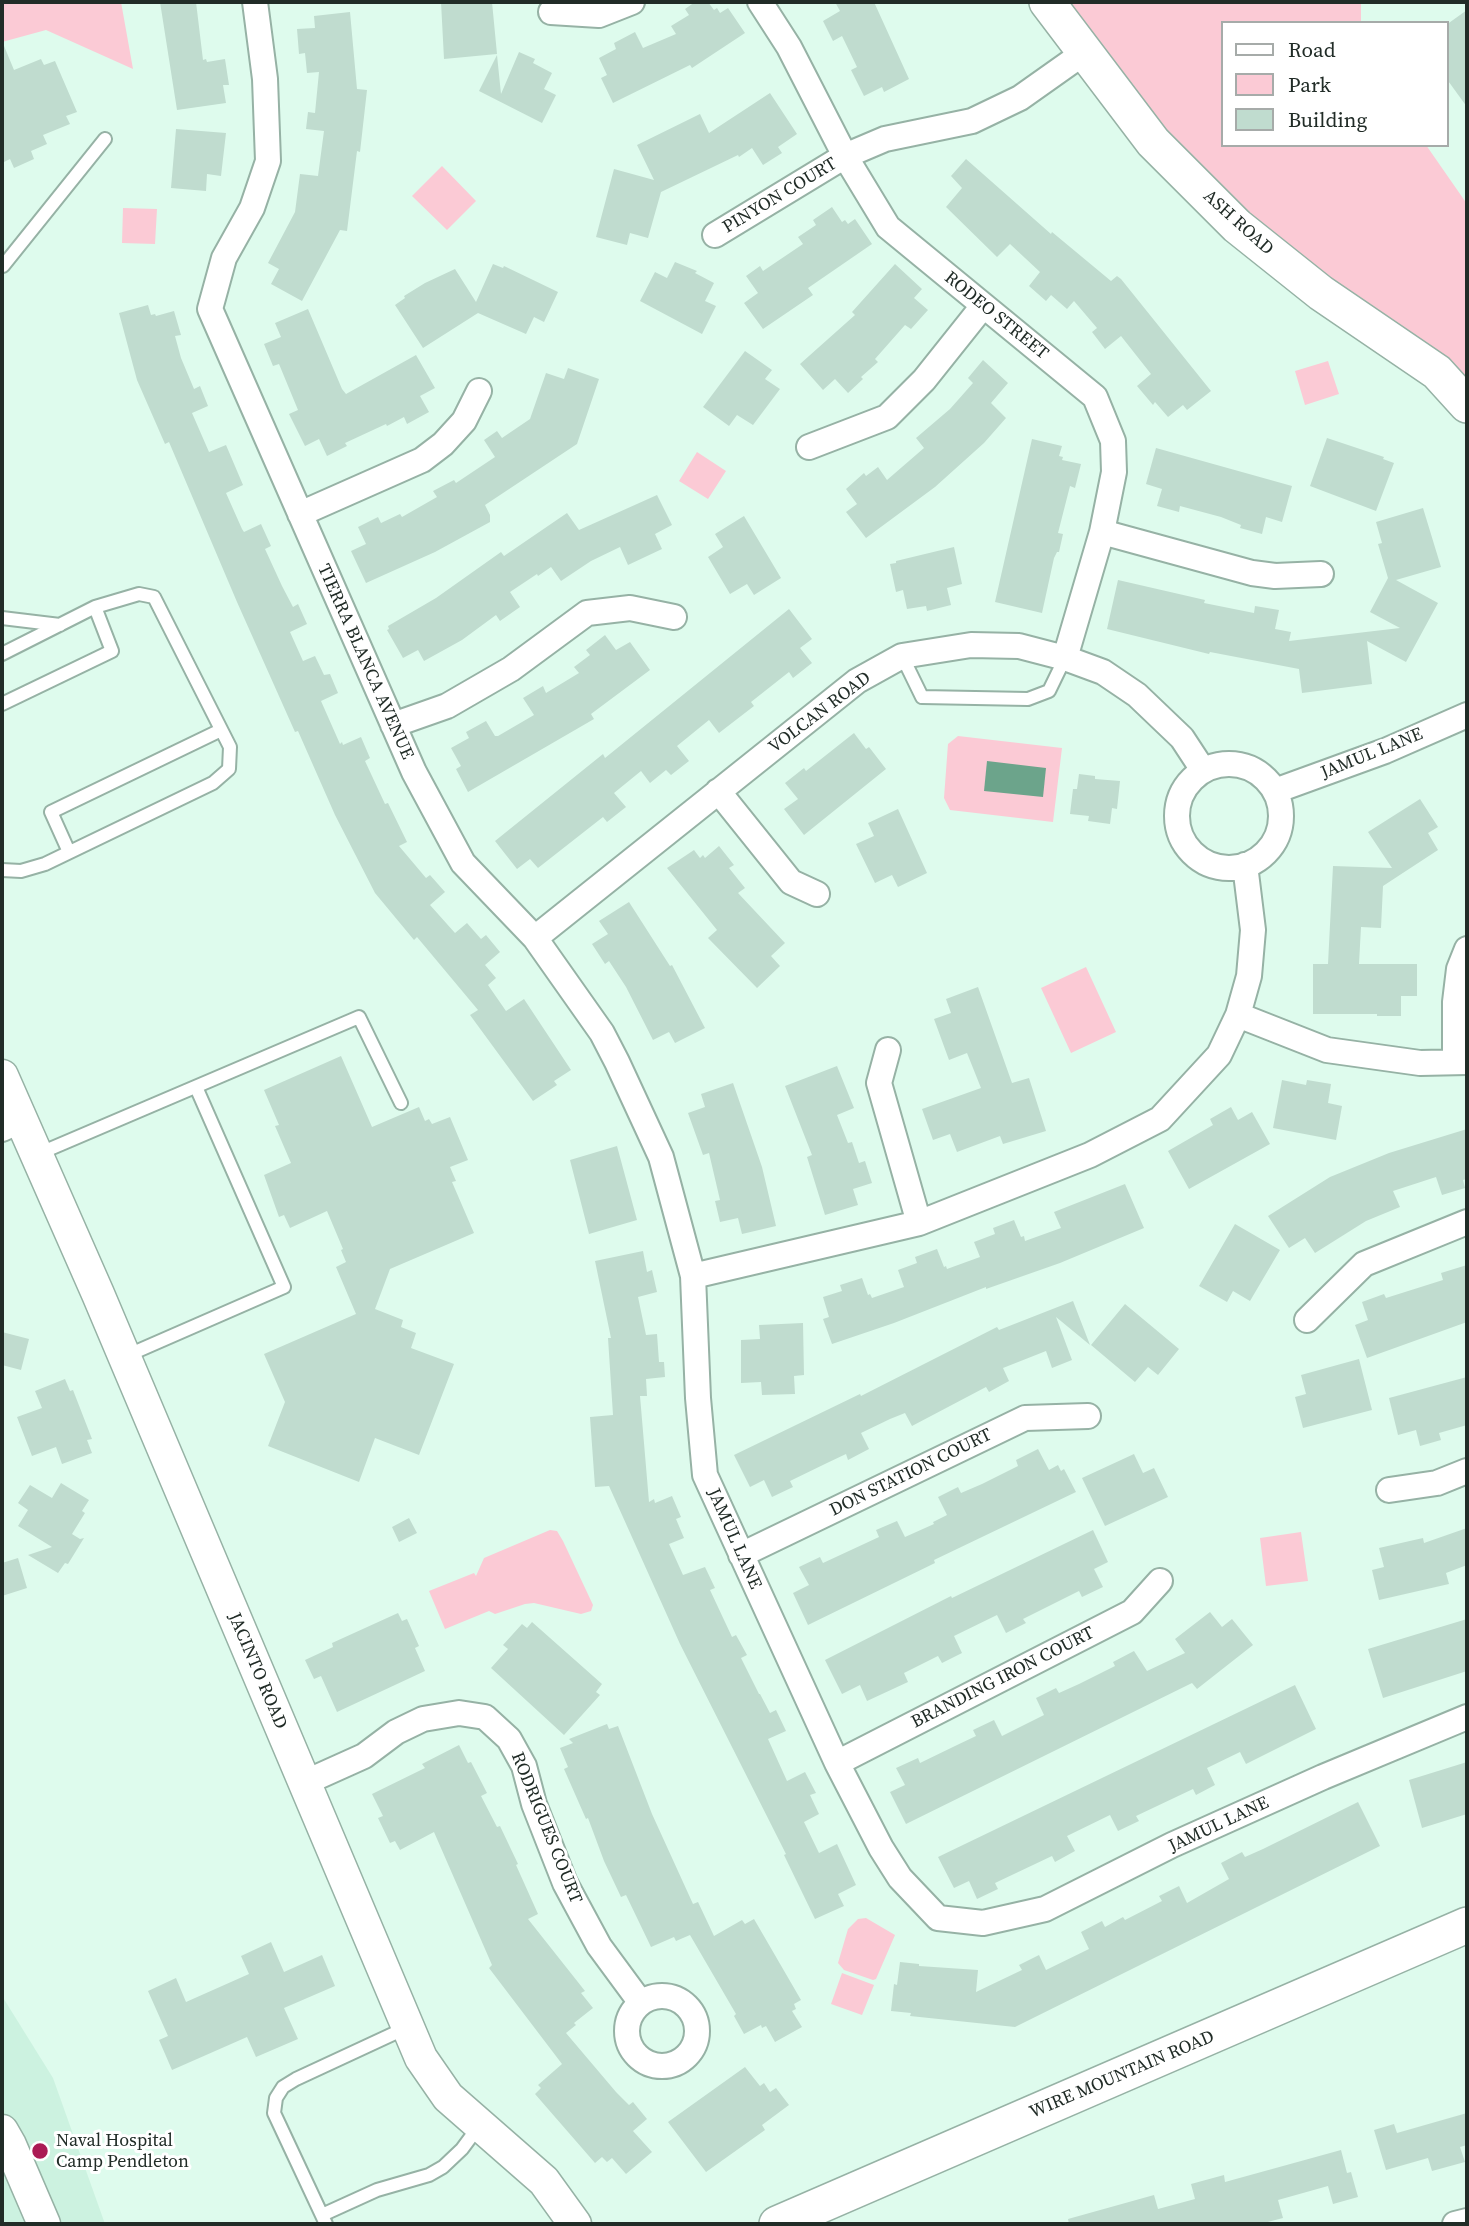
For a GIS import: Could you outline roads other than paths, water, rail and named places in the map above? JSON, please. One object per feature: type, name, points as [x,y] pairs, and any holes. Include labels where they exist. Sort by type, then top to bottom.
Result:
[{"type":"main road","name":"ASH ROAD","points":[[1046,2],[1153,142],[1237,226],[1321,293],[1437,372],[1467,405]]},
{"type":"main road","name":"WIRE MOUNTAIN ROAD","points":[[777,2224],[1467,1925]]},
{"type":"street","name":"TIERRA BLANCA AVENUE","points":[[255,2],[265,79],[268,162],[252,208],[224,258],[210,309],[414,772],[463,863],[535,938],[601,1033],[617,1062],[662,1157],[693,1276]]},
{"type":"street","points":[[551,12],[599,15],[632,2]]},
{"type":"street","name":"RODEO STREET","points":[[760,2],[789,47],[845,156],[888,227],[1096,397],[1113,441],[1114,472],[1102,531],[1065,658]]},
{"type":"street","name":"PINYON COURT","points":[[715,235],[845,156],[885,139],[972,121],[1020,98],[1085,52]]},
{"type":"street","points":[[809,447],[887,417],[924,380],[983,306]]},
{"type":"street","points":[[300,514],[422,460],[443,444],[464,421],[479,391]]},
{"type":"street","points":[[1102,531],[1252,573],[1275,576],[1321,574]]},
{"type":"street","points":[[393,725],[447,706],[511,669],[587,613],[631,608],[674,617]]},
{"type":"street","name":"VOLCAN ROAD","points":[[535,938],[856,681],[902,656],[971,645],[1018,646],[1065,658],[1102,672],[1137,695],[1182,738],[1203,770]]},
{"type":"street","name":"JAMUL LANE","points":[[1275,791],[1385,751],[1467,715]]},
{"type":"street","points":[[1218,764],[1251,768],[1265,778],[1275,791],[1281,808],[1280,826],[1273,843],[1261,856],[1245,865],[1228,868],[1211,865],[1185,844],[1178,829],[1176,812],[1180,795],[1189,781],[1203,770],[1218,764]]},
{"type":"street","points":[[718,791],[791,882],[817,894]]},
{"type":"street","points":[[693,1276],[919,1223],[1090,1155],[1160,1119],[1219,1055],[1238,1015],[1249,976],[1253,930],[1245,865]]},
{"type":"street","points":[[1238,1015],[1326,1050],[1420,1063],[1461,1062],[1455,1002],[1460,968],[1467,949]]},
{"type":"street","points":[[888,1050],[879,1083],[919,1223]]},
{"type":"street","name":"JACINTO ROAD","points":[[2,1076],[12,1124],[37,1155],[125,1356],[421,2058],[448,2097],[544,2181],[575,2224]]},
{"type":"street","points":[[1307,1320],[1364,1264],[1467,1222]]},
{"type":"street","name":"JAMUL LANE","points":[[693,1276],[698,1398],[705,1475],[837,1763],[881,1848],[900,1878],[938,1918],[984,1923],[1045,1909],[1172,1845],[1323,1777],[1467,1717]]},
{"type":"street","name":"DON STATION COURT","points":[[741,1555],[1025,1418],[1088,1416]]},
{"type":"street","points":[[1389,1490],[1437,1483],[1467,1471]]},
{"type":"street","name":"BRANDING IRON COURT","points":[[837,1763],[1132,1612],[1160,1581]]},
{"type":"street","name":"RODRIGUES COURT","points":[[304,1783],[364,1756],[396,1732],[423,1719],[459,1713],[485,1717],[509,1739],[524,1766],[534,1804],[565,1883],[598,1946],[641,2003]]},
{"type":"street","points":[[2,2130],[44,2224]]},
{"type":"street","points":[[1455,2224],[1467,2221]]},
{"type":"lane","points":[[2,266],[105,139]]},
{"type":"lane","points":[[2,654],[95,607],[139,594],[153,597],[230,747],[229,769],[212,783],[45,864],[21,871],[2,870]]},
{"type":"lane","points":[[2,704],[112,651],[95,607]]},
{"type":"lane","points":[[2,618],[60,625]]},
{"type":"lane","points":[[902,656],[922,697],[1028,699],[1049,691],[1065,658]]},
{"type":"lane","points":[[69,852],[51,812],[221,730]]},
{"type":"lane","points":[[37,1155],[359,1017],[401,1103]]},
{"type":"lane","points":[[125,1356],[284,1287],[195,1087]]},
{"type":"lane","points":[[408,2027],[296,2079],[283,2087],[276,2098],[274,2113],[324,2220],[377,2190],[429,2175],[443,2167],[481,2124]]},
{"type":"place","name":"Naval Hospital Camp Pendleton","points":[[40,2151]]}]
